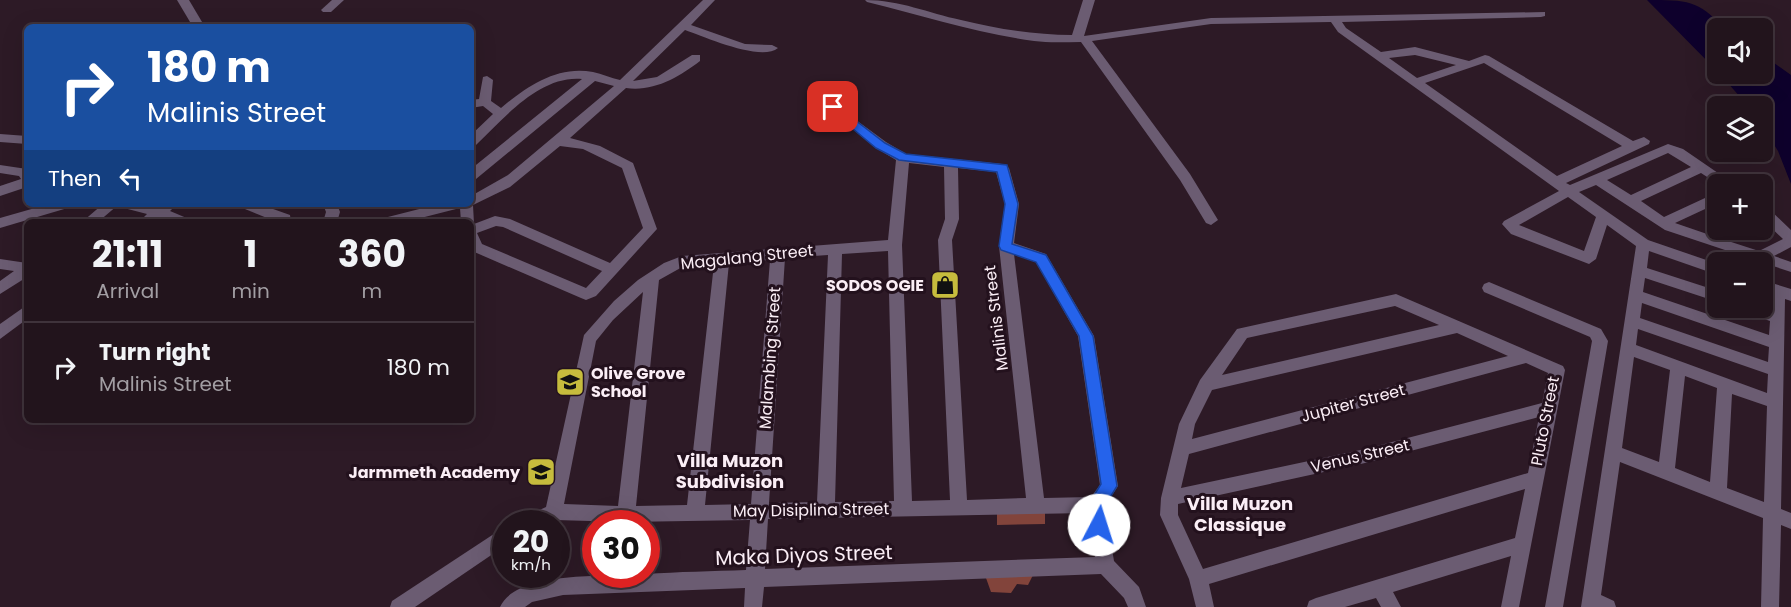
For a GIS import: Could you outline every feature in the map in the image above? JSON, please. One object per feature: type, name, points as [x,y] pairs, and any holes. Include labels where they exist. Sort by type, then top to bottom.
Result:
[{"type":"street","points":[[183,0],[197,24]]},
{"type":"street","points":[[327,10],[338,0]]},
{"type":"street","points":[[474,200],[492,194],[559,142],[623,84],[709,0]]},
{"type":"street","points":[[871,0],[1004,34],[1036,38],[1080,38],[1211,21],[1541,14]]},
{"type":"street","points":[[1080,38],[1089,0]]},
{"type":"street","points":[[1334,17],[1342,30],[1643,244],[1707,266]]},
{"type":"street","points":[[684,26],[744,47],[772,48]]},
{"type":"street","points":[[1080,38],[1185,177],[1211,220]]},
{"type":"street","points":[[1380,56],[1415,51],[1468,64]]},
{"type":"street","points":[[474,139],[501,114],[543,84],[562,76],[593,76],[623,84],[643,84],[662,79],[680,70],[696,58]]},
{"type":"street","points":[[1416,82],[1485,59],[1638,144],[1556,182]]},
{"type":"street","points":[[474,174],[593,76]]},
{"type":"street","points":[[485,102],[487,80]]},
{"type":"street","points":[[474,104],[485,102],[501,114]]},
{"type":"street","name":"Malinis Street","points":[[833,107],[881,145],[903,158],[1002,168],[1012,204],[1006,246],[1036,507]]},
{"type":"street","points":[[0,138],[24,140]]},
{"type":"street","points":[[474,240],[477,247],[586,294],[650,229],[628,166],[601,150],[577,141],[559,142]]},
{"type":"street","points":[[1603,216],[1589,259],[1511,227],[1509,224],[1569,191],[1668,148],[1712,174]]},
{"type":"street","points":[[903,158],[895,245],[903,509]]},
{"type":"street","points":[[951,164],[952,219],[945,240],[959,508]]},
{"type":"street","points":[[1630,201],[1702,167]]},
{"type":"street","points":[[0,169],[24,173]]},
{"type":"street","points":[[1597,179],[1677,230],[1745,252]]},
{"type":"street","points":[[0,191],[24,183]]},
{"type":"street","points":[[1663,223],[1707,202]]},
{"type":"street","points":[[0,223],[56,207]]},
{"type":"street","points":[[93,219],[108,207]]},
{"type":"street","points":[[254,207],[285,219]]},
{"type":"street","points":[[405,219],[444,207]]},
{"type":"street","points":[[150,219],[165,208],[180,219]]},
{"type":"street","points":[[474,232],[495,221],[505,222],[612,270]]},
{"type":"street","points":[[1769,252],[1791,240],[1773,222]]},
{"type":"street","points":[[1596,605],[1613,452],[1643,244]]},
{"type":"street","name":"Magalang Street","points":[[554,510],[589,339],[607,316],[668,266],[682,261],[722,257],[895,245]]},
{"type":"street","points":[[1006,246],[1041,258],[1086,336],[1109,486],[1096,505],[1105,565],[1132,593],[1137,607]]},
{"type":"street","points":[[826,510],[835,248]]},
{"type":"street","name":"Malambing Street","points":[[753,607],[778,253]]},
{"type":"street","points":[[695,512],[722,257]]},
{"type":"street","points":[[1773,261],[1791,267]]},
{"type":"street","points":[[0,264],[24,268]]},
{"type":"street","points":[[0,288],[24,271]]},
{"type":"street","points":[[1640,271],[1707,293]]},
{"type":"street","points":[[626,510],[652,279]]},
{"type":"street","points":[[1489,288],[1596,333],[1600,341],[1554,607]]},
{"type":"street","points":[[1770,607],[1779,318],[1777,290]]},
{"type":"street","points":[[1636,295],[1777,344]]},
{"type":"street","name":"Pluto Street","points":[[1206,386],[1242,333],[1396,300],[1557,370],[1510,607]]},
{"type":"street","points":[[0,333],[24,313]]},
{"type":"street","points":[[1773,316],[1779,318]]},
{"type":"street","points":[[1632,321],[1777,371]]},
{"type":"street","points":[[1205,607],[1198,579],[1168,515],[1187,424],[1206,386],[1457,327]]},
{"type":"street","points":[[1629,349],[1776,403]]},
{"type":"street","name":"Jupiter Street","points":[[1181,448],[1526,357]]},
{"type":"street","points":[[1666,472],[1678,367]]},
{"type":"street","points":[[1718,493],[1725,384]]},
{"type":"street","name":"Venus Street","points":[[1170,498],[1365,456],[1549,408]]},
{"type":"street","points":[[1613,452],[1791,521]]},
{"type":"street","points":[[1198,579],[1534,479]]},
{"type":"street","name":"May Disiplina Street","points":[[660,513],[1096,505]]},
{"type":"street","points":[[399,607],[492,544]]},
{"type":"street","points":[[1316,607],[1523,544]]},
{"type":"street","name":"Maka Diyos Street","points":[[509,607],[528,594],[563,586],[1105,565]]},
{"type":"street","points":[[1381,589],[1392,607]]},
{"type":"shaded area","points":[[1647,0],[1682,1],[1699,7],[1714,18],[1707,18],[1707,61]]},
{"type":"shaded area","points":[[1773,62],[1791,75],[1791,184],[1773,143],[1773,96],[1739,96],[1729,84],[1773,84]]},
{"type":"shaded area","points":[[997,513],[1045,513],[1045,524],[997,525]]},
{"type":"shaded area","points":[[1039,563],[1028,585],[1017,584],[1011,593],[991,592],[981,564]]},
{"type":"place","name":"SODOS OGIE","points":[[945,285]]},
{"type":"place","name":"Olive Grove School","points":[[570,382]]},
{"type":"place","name":"Jarmmeth Academy","points":[[541,472]]},
{"type":"district","name":"Villa Muzon Subdivision","points":[[730,470]]},
{"type":"district","name":"Villa Muzon Classique","points":[[1240,513]]},
{"type":"route","points":[[833,107],[881,145],[903,158],[1002,168],[1012,204],[1006,246],[1041,258],[1086,336],[1109,486],[1096,505],[1099,525]]}]
